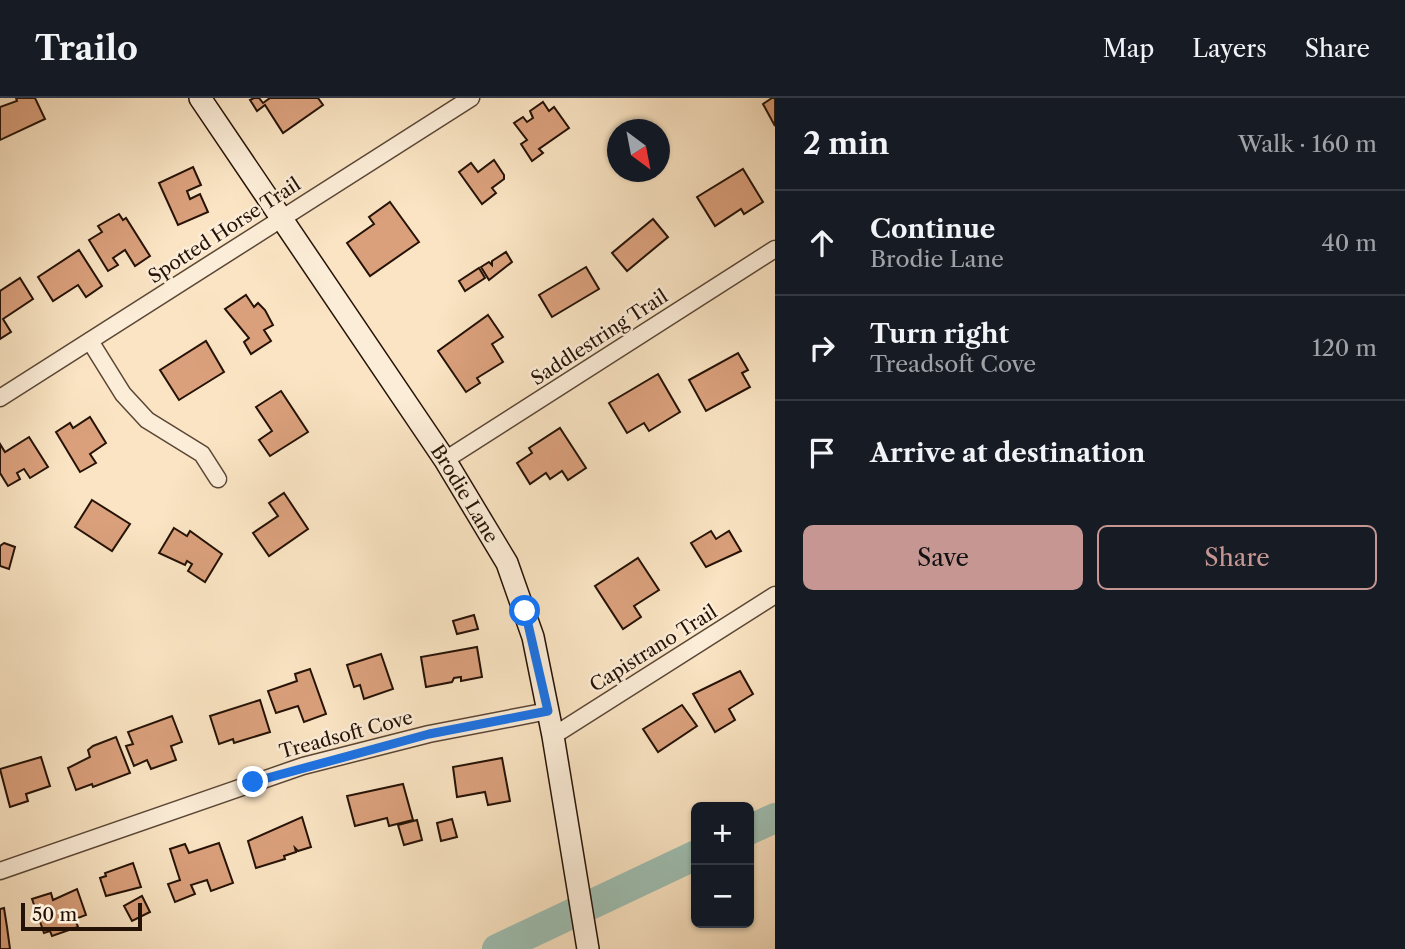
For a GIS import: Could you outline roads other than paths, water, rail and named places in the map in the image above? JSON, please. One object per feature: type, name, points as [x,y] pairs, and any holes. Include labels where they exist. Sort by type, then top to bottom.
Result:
[{"type":"main road","name":"Brodie Lane","points":[[200,98],[445,460],[508,563],[533,637],[553,736],[588,947]]},
{"type":"street","name":"Spotted Horse Trail","points":[[0,398],[471,98]]},
{"type":"street","name":"Saddlestring Trail","points":[[445,460],[775,249]]},
{"type":"street","points":[[90,341],[123,394],[147,420],[202,454],[218,479]]},
{"type":"street","name":"Capistrano Trail","points":[[553,736],[775,595]]},
{"type":"street","name":"Treadsoft Cove","points":[[0,871],[303,766],[429,734],[548,711]]},
{"type":"waterway","points":[[754,828],[775,818]]},
{"type":"waterway","points":[[497,949],[691,857]]}]
